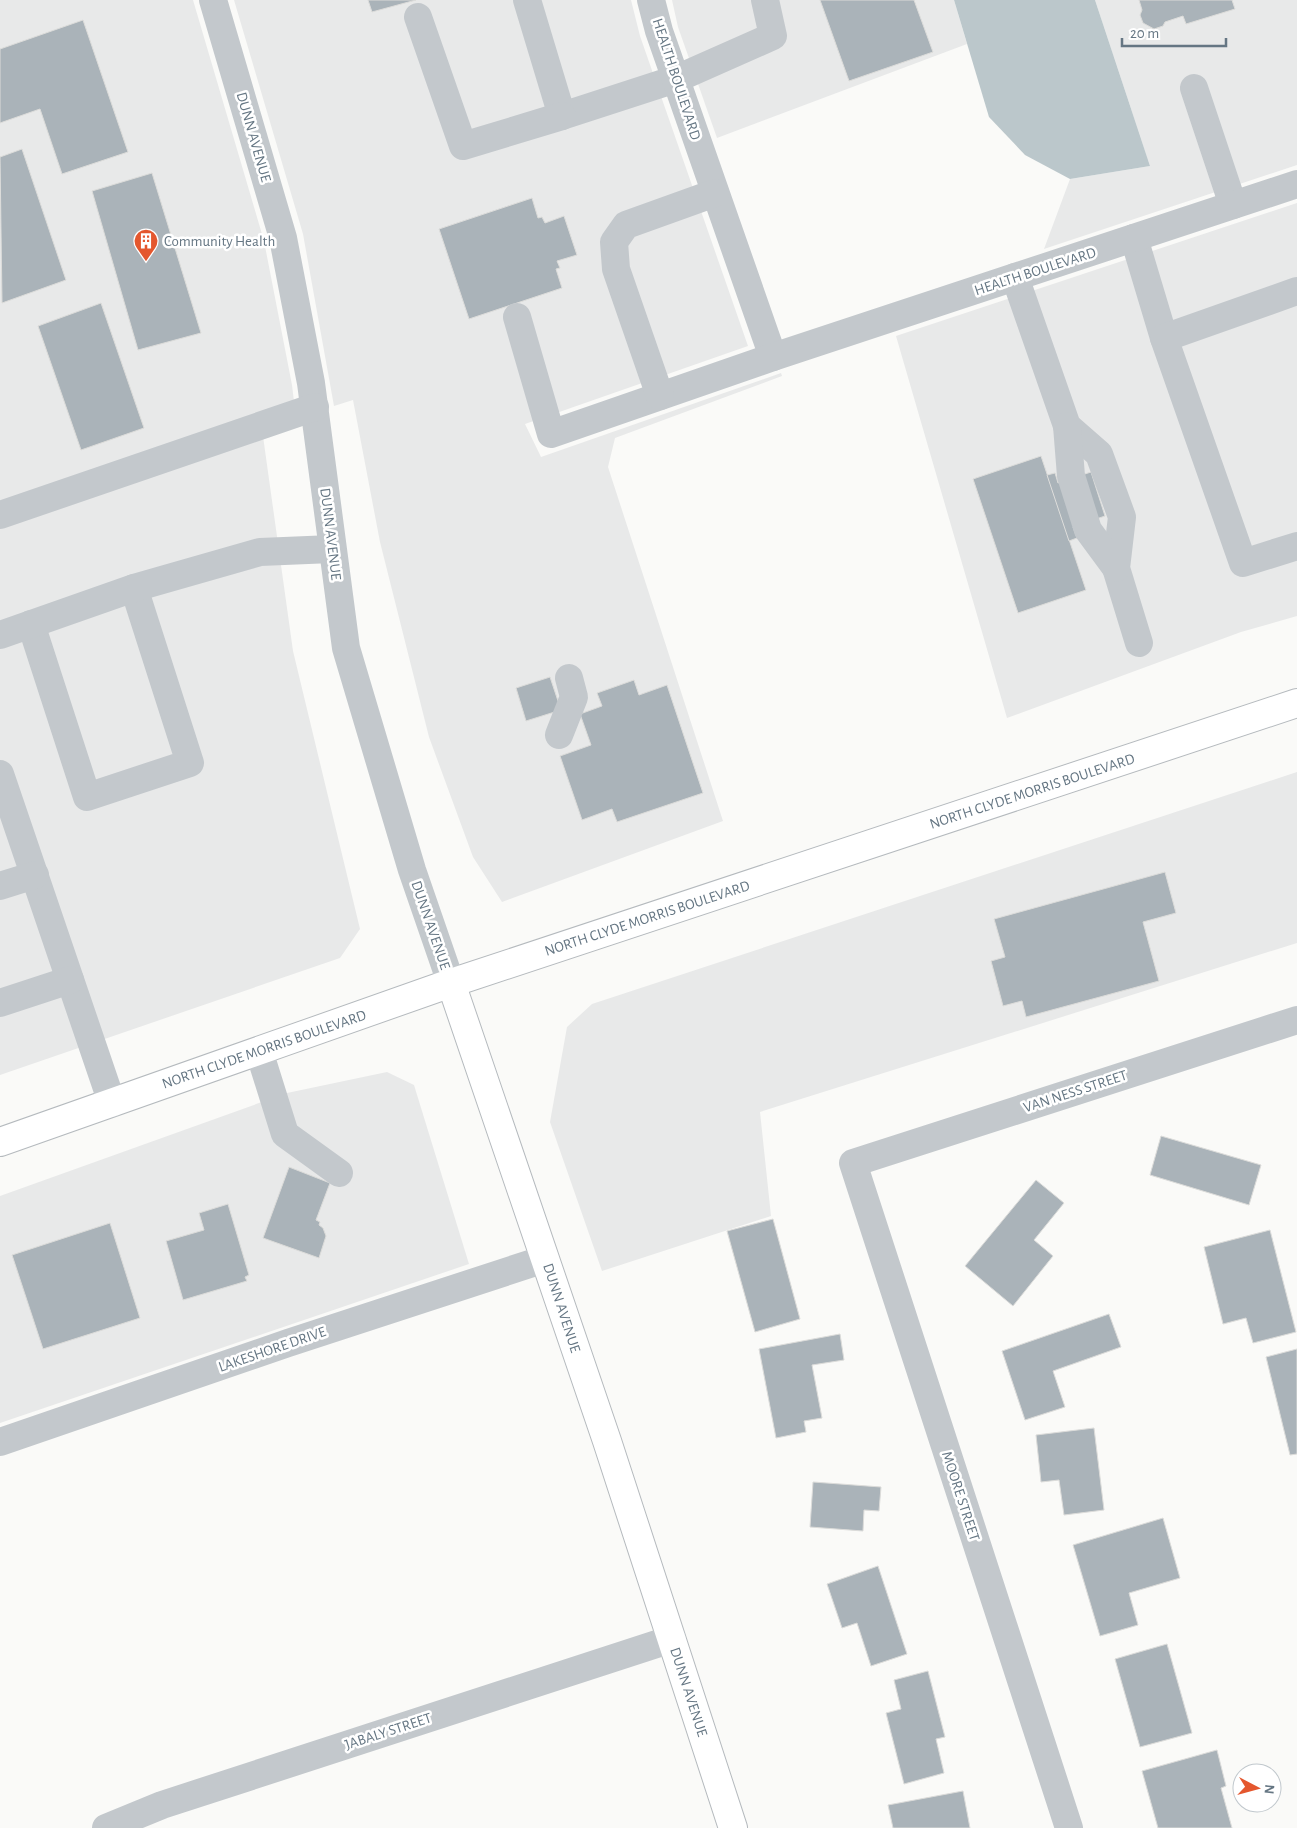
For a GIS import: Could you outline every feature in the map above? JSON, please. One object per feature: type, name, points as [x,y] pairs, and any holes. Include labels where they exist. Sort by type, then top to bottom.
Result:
[{"type":"main road","name":"NORTH CLYDE MORRIS BOULEVARD","points":[[0,1142],[452,983],[1297,703]]},
{"type":"main road","name":"DUNN AVENUE","points":[[452,983],[672,1639],[733,1828]]},
{"type":"street","name":"DUNN AVENUE","points":[[214,0],[283,238],[315,407],[346,648],[409,861],[452,983]]},
{"type":"street","points":[[527,0],[562,116]]},
{"type":"street","name":"HEALTH BOULEVARD","points":[[651,0],[659,31],[773,357]]},
{"type":"street","points":[[418,17],[462,146],[676,79],[773,36],[765,0]]},
{"type":"street","points":[[1194,88],[1233,205]]},
{"type":"street","name":"HEALTH BOULEVARD","points":[[518,317],[552,434],[773,357],[1297,184]]},
{"type":"street","points":[[660,396],[616,269],[614,242],[626,225],[715,193]]},
{"type":"street","points":[[1134,238],[1164,338],[1243,563],[1297,546]]},
{"type":"street","points":[[1015,277],[1068,426],[1071,476],[1088,530],[1116,568],[1139,642]]},
{"type":"street","points":[[1164,338],[1297,291]]},
{"type":"street","points":[[0,515],[315,407]]},
{"type":"street","points":[[1068,426],[1099,454],[1122,517],[1116,568]]},
{"type":"street","points":[[0,635],[134,588],[260,552],[332,549]]},
{"type":"street","points":[[31,624],[87,796],[190,763],[134,588]]},
{"type":"street","points":[[559,736],[574,697],[569,678]]},
{"type":"street","points":[[0,774],[112,1103]]},
{"type":"street","points":[[0,886],[34,875]]},
{"type":"street","points":[[0,1004],[70,980]]},
{"type":"street","name":"VAN NESS STREET","points":[[853,1163],[1297,1020]]},
{"type":"street","points":[[258,1051],[284,1134],[339,1173]]},
{"type":"street","name":"MOORE STREET","points":[[853,1163],[1069,1828]]},
{"type":"street","name":"LAKESHORE DRIVE","points":[[0,1442],[288,1343],[545,1259]]},
{"type":"street","name":"JABALY STREET","points":[[106,1828],[162,1805],[672,1639]]},
{"type":"shaded area","points":[[0,0],[193,0],[264,241],[292,385],[296,418],[262,429],[293,651],[360,929],[340,958],[0,1075]]},
{"type":"shaded area","points":[[234,0],[631,0],[640,36],[748,346],[525,424],[541,457],[781,373],[782,376],[615,438],[608,467],[723,821],[502,902],[473,857],[429,737],[380,542],[353,400],[334,406],[303,234]]},
{"type":"shaded area","points":[[672,0],[954,0],[967,44],[717,138],[678,27]]},
{"type":"shaded area","points":[[954,0],[1095,0],[1150,166],[1070,179],[1025,155],[989,117]]},
{"type":"shaded area","points":[[1095,0],[1297,0],[1297,165],[1044,249],[1070,179],[1150,166]]},
{"type":"shaded area","points":[[1297,203],[1297,616],[1241,632],[1007,718],[896,336]]},
{"type":"shaded area","points":[[1297,772],[1297,943],[760,1112],[771,1216],[602,1271],[550,1122],[567,1027],[592,1004]]},
{"type":"shaded area","points":[[387,1072],[414,1085],[469,1264],[0,1423],[0,1196],[287,1093]]},
{"type":"building","points":[[368,0],[416,0],[372,12]]},
{"type":"building","points":[[820,0],[914,0],[933,52],[849,81]]},
{"type":"building","points":[[1139,0],[1232,0],[1235,9],[1186,24],[1183,16],[1165,22],[1163,26],[1154,29],[1143,23],[1140,15],[1142,10]]},
{"type":"building","points":[[83,20],[128,152],[62,174],[40,109],[0,123],[0,49]]},
{"type":"building","points":[[22,149],[66,280],[2,303],[0,157]]},
{"type":"building","name":"Community Health","points":[[152,173],[201,333],[138,350],[92,191]]},
{"type":"building","points":[[532,198],[538,218],[542,217],[545,223],[564,216],[577,255],[557,261],[560,268],[556,269],[562,288],[469,319],[439,229]]},
{"type":"building","points":[[101,303],[144,428],[81,450],[38,326]]},
{"type":"building","points":[[1041,456],[1086,590],[1018,613],[973,479]]},
{"type":"building","points":[[1091,472],[1105,516],[1073,527],[1077,538],[1069,541],[1047,475],[1055,473],[1058,483]]},
{"type":"building","points":[[550,677],[561,710],[526,721],[516,688]]},
{"type":"building","points":[[634,680],[639,695],[667,685],[703,793],[617,822],[612,809],[582,820],[560,756],[591,745],[580,714],[602,706],[597,693]]},
{"type":"building","points":[[1165,872],[1176,913],[1143,922],[1159,981],[1026,1017],[1022,1001],[1003,1006],[991,961],[1005,957],[994,919]]},
{"type":"building","points":[[1161,1136],[1261,1165],[1249,1205],[1150,1175]]},
{"type":"building","points":[[289,1167],[330,1183],[316,1220],[320,1222],[319,1225],[323,1228],[326,1236],[319,1258],[263,1238]]},
{"type":"building","points":[[1036,1180],[1064,1203],[1034,1240],[1053,1256],[1013,1306],[965,1266]]},
{"type":"building","points":[[228,1204],[249,1275],[245,1277],[247,1281],[183,1300],[166,1241],[204,1230],[199,1213]]},
{"type":"building","points":[[773,1219],[800,1319],[755,1332],[727,1231]]},
{"type":"building","points":[[110,1223],[140,1318],[43,1349],[12,1255]]},
{"type":"building","points":[[1270,1230],[1296,1332],[1253,1343],[1246,1318],[1223,1324],[1204,1247]]},
{"type":"building","points":[[1109,1314],[1121,1347],[1053,1371],[1065,1407],[1025,1420],[1002,1351]]},
{"type":"building","points":[[840,1334],[844,1360],[812,1365],[822,1418],[804,1421],[806,1432],[776,1438],[759,1349]]},
{"type":"building","points":[[1297,1349],[1297,1454],[1290,1455],[1266,1357]]},
{"type":"building","points":[[1094,1428],[1104,1510],[1064,1515],[1059,1480],[1041,1482],[1036,1435]]},
{"type":"building","points":[[813,1482],[881,1487],[879,1511],[864,1510],[863,1531],[810,1527]]},
{"type":"building","points":[[1163,1518],[1180,1578],[1129,1593],[1138,1625],[1100,1636],[1073,1545]]},
{"type":"building","points":[[878,1566],[907,1654],[871,1666],[857,1623],[842,1628],[827,1584]]},
{"type":"building","points":[[1167,1644],[1192,1733],[1140,1747],[1115,1659]]},
{"type":"building","points":[[928,1671],[945,1737],[936,1739],[944,1773],[904,1784],[886,1713],[901,1709],[894,1680]]},
{"type":"building","points":[[1217,1750],[1226,1786],[1221,1788],[1232,1828],[1158,1828],[1142,1771]]},
{"type":"building","points":[[963,1791],[970,1828],[893,1828],[888,1805]]},
{"type":"place","name":"Community Health","points":[[146,262]]}]
